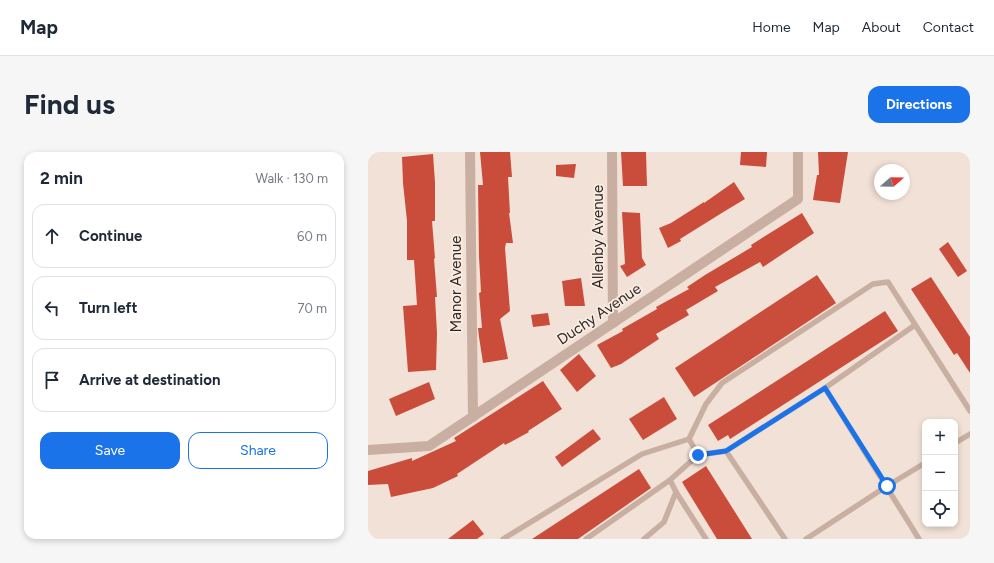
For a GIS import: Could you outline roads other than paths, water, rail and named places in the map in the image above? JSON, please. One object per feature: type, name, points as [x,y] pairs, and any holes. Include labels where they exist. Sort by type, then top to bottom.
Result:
[{"type":"street","name":"Manor Avenue","points":[[470,152],[473,416]]},
{"type":"street","name":"Allenby Avenue","points":[[612,152],[613,322]]},
{"type":"street","name":"Duchy Avenue","points":[[368,450],[428,446],[798,199],[798,152]]},
{"type":"lane","points":[[503,539],[642,454],[689,439],[706,404],[722,383],[873,284],[888,282],[970,411]]},
{"type":"lane","points":[[586,539],[670,480],[698,455],[726,451],[825,388],[915,325]]},
{"type":"lane","points":[[825,388],[919,539]]},
{"type":"lane","points":[[958,441],[970,434]]},
{"type":"lane","points":[[689,439],[698,455]]},
{"type":"lane","points":[[726,451],[785,539]]},
{"type":"lane","points":[[806,539],[922,465]]},
{"type":"lane","points":[[670,480],[706,539]]},
{"type":"lane","points":[[644,539],[664,522],[676,492]]}]
